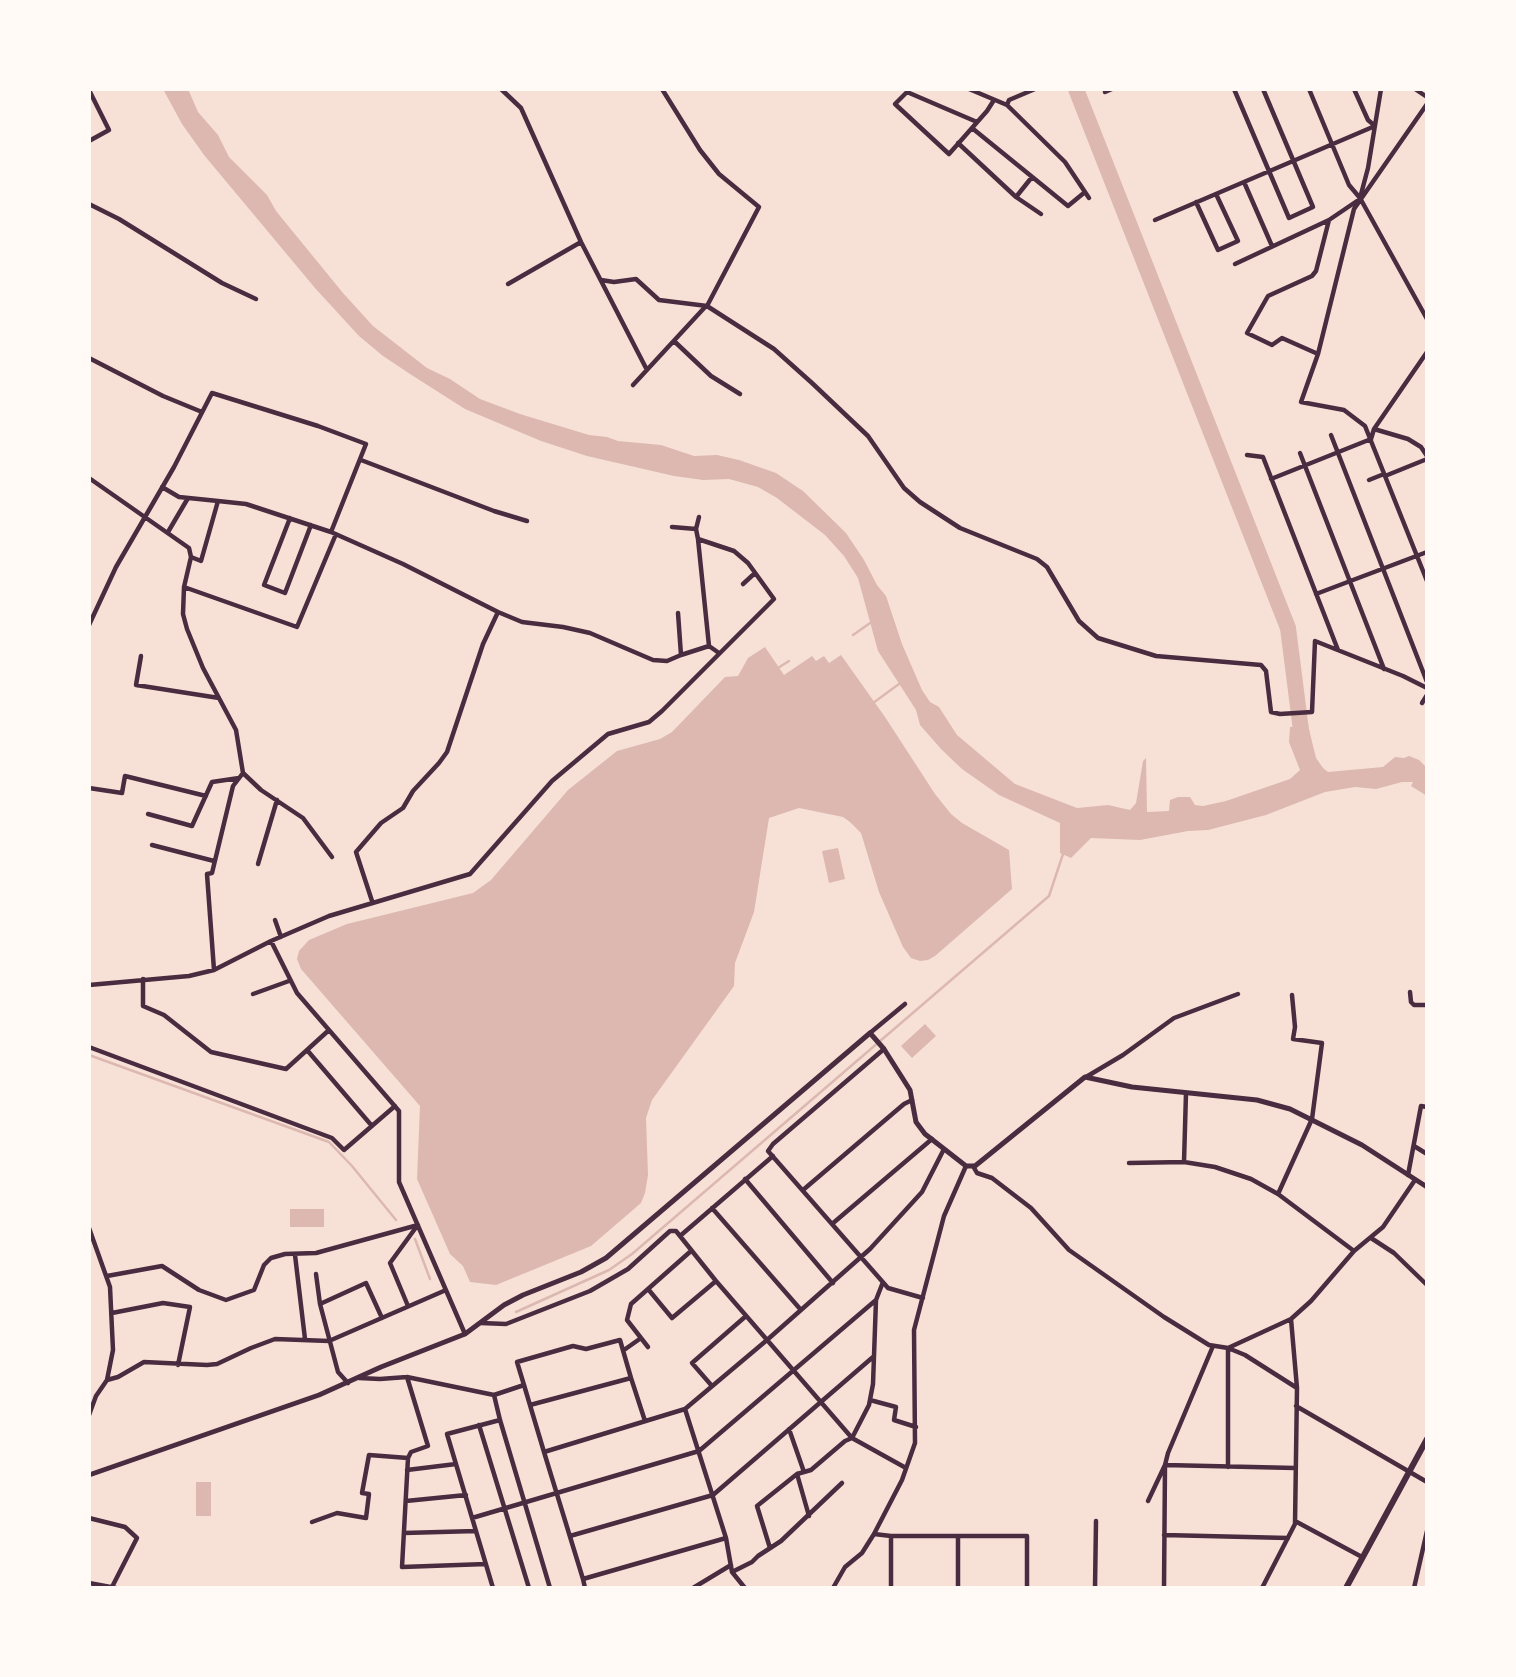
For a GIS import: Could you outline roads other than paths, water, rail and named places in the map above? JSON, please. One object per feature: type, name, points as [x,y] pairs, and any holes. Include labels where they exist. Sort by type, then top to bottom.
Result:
[{"type":"main road","points":[[1346,1588],[1427,1439]]},
{"type":"street","points":[[501,89],[521,108],[581,242],[647,370]]},
{"type":"street","points":[[633,385],[707,306],[759,206],[719,174],[700,150],[662,89]]},
{"type":"street","points":[[969,89],[1007,105],[1065,162],[1089,198]]},
{"type":"street","points":[[1007,105],[1010,100],[1035,89]]},
{"type":"street","points":[[1105,92],[1111,89]]},
{"type":"street","points":[[1234,89],[1289,219],[1313,207],[1263,89]]},
{"type":"street","points":[[1308,89],[1349,185],[1360,198],[1427,319]]},
{"type":"street","points":[[1354,89],[1367,120],[1374,126]]},
{"type":"street","points":[[1235,264],[1329,220],[1360,198],[1381,89]]},
{"type":"street","points":[[1415,89],[1427,97]]},
{"type":"street","points":[[89,90],[109,130],[89,141]]},
{"type":"street","points":[[977,122],[908,91],[895,104],[949,154],[977,122],[993,100]]},
{"type":"street","points":[[1427,104],[1354,209],[1318,354],[1301,402],[1344,410],[1365,426],[1427,581]]},
{"type":"street","points":[[1154,219],[1374,126]]},
{"type":"street","points":[[972,128],[1068,206],[1085,192]]},
{"type":"street","points":[[958,143],[1016,197],[1041,214]]},
{"type":"street","points":[[1016,197],[1033,177]]},
{"type":"street","points":[[1244,182],[1272,246]]},
{"type":"street","points":[[1196,202],[1218,250],[1238,241],[1216,194]]},
{"type":"street","points":[[89,204],[119,219],[222,283],[256,299]]},
{"type":"street","points":[[1318,354],[1282,338],[1272,345],[1247,333],[1268,296],[1312,276],[1316,271],[1329,220]]},
{"type":"street","points":[[508,284],[581,242]]},
{"type":"street","points":[[600,280],[614,282],[636,279],[659,300],[707,306],[774,349],[868,436],[904,488],[920,502],[960,528],[1022,551],[1047,568],[1079,621],[1098,638],[1156,656],[1261,665],[1266,671],[1271,712],[1312,712],[1315,641],[1427,688]]},
{"type":"street","points":[[674,341],[711,376],[740,394]]},
{"type":"street","points":[[1371,439],[1374,429],[1427,352]]},
{"type":"street","points":[[89,358],[163,396],[202,412]]},
{"type":"street","points":[[89,625],[212,393],[366,444],[296,627],[184,587]]},
{"type":"street","points":[[1369,480],[1426,460],[1421,447],[1408,439],[1374,429]]},
{"type":"street","points":[[1331,435],[1427,682]]},
{"type":"street","points":[[1271,479],[1371,439]]},
{"type":"street","points":[[1300,453],[1384,669]]},
{"type":"street","points":[[1247,455],[1263,457],[1339,650]]},
{"type":"street","points":[[361,460],[527,521]]},
{"type":"street","points":[[89,478],[189,548],[191,557],[184,587],[183,614],[199,659],[236,730],[243,772],[261,790],[303,818],[332,857]]},
{"type":"street","points":[[162,487],[179,497],[246,504],[312,525],[522,622],[590,633],[653,660],[667,661],[709,646]]},
{"type":"street","points":[[167,532],[188,498]]},
{"type":"street","points":[[191,557],[201,561],[218,501]]},
{"type":"street","points":[[699,517],[696,529],[709,646],[719,653]]},
{"type":"street","points":[[290,518],[264,585],[285,593],[312,525]]},
{"type":"street","points":[[672,527],[696,529]]},
{"type":"street","points":[[89,985],[189,976],[214,970],[329,916],[372,901],[470,874],[552,781],[608,734],[649,722],[774,599],[734,551],[698,539]]},
{"type":"street","points":[[1317,594],[1427,552]]},
{"type":"street","points":[[743,584],[755,573]]},
{"type":"street","points":[[372,901],[356,852],[381,823],[402,808],[447,752],[483,644],[498,612]]},
{"type":"street","points":[[678,613],[681,655]]},
{"type":"street","points":[[141,656],[136,685],[219,698]]},
{"type":"street","points":[[1422,703],[1427,695]]},
{"type":"street","points":[[214,970],[206,874],[212,873],[233,786],[243,772]]},
{"type":"street","points":[[89,788],[122,793],[125,776],[206,796]]},
{"type":"street","points":[[148,814],[192,826],[212,782],[239,778]]},
{"type":"street","points":[[258,864],[277,800]]},
{"type":"street","points":[[152,845],[214,861]]},
{"type":"street","points":[[275,920],[281,937]]},
{"type":"street","points":[[271,941],[289,981],[400,1111],[399,1182],[465,1334]]},
{"type":"street","points":[[144,979],[143,1006],[164,1015],[211,1052],[286,1069],[329,1030]]},
{"type":"street","points":[[253,994],[289,981]]},
{"type":"street","points":[[1409,992],[1410,1002],[1414,1005],[1427,1005]]},
{"type":"street","points":[[969,1166],[975,1166],[1085,1077],[1124,1055],[1174,1018],[1238,994]]},
{"type":"street","points":[[1278,1194],[1312,1119],[1322,1043],[1293,1039],[1295,1027],[1292,995]]},
{"type":"street","points":[[89,1475],[319,1395],[465,1334],[523,1294],[581,1272],[606,1258],[905,1004]]},
{"type":"street","points":[[870,1033],[884,1049],[910,1090],[916,1122],[944,1149],[977,1173],[992,1178],[1031,1208],[1069,1250],[1164,1317],[1213,1346],[1228,1348],[1245,1355],[1297,1388]]},
{"type":"street","points":[[89,1047],[332,1138],[344,1150],[395,1107]]},
{"type":"street","points":[[884,1049],[768,1151],[888,1288],[923,1298]]},
{"type":"street","points":[[307,1050],[372,1126]]},
{"type":"street","points":[[1085,1077],[1132,1087],[1257,1100],[1290,1109],[1362,1144],[1427,1187]]},
{"type":"street","points":[[1184,1162],[1186,1091]]},
{"type":"street","points":[[803,1190],[912,1100]]},
{"type":"street","points":[[1408,1175],[1422,1106],[1427,1107]]},
{"type":"street","points":[[832,1224],[932,1139]]},
{"type":"street","points":[[1414,1146],[1427,1154]]},
{"type":"street","points":[[544,1452],[685,1409],[862,1257],[922,1192],[944,1149]]},
{"type":"street","points":[[680,1236],[773,1156]]},
{"type":"street","points":[[1129,1163],[1184,1162],[1215,1167],[1251,1179],[1278,1194],[1354,1251]]},
{"type":"street","points":[[833,1588],[845,1567],[862,1553],[874,1534],[915,1443],[914,1330],[944,1216],[969,1166]]},
{"type":"street","points":[[745,1179],[833,1283]]},
{"type":"street","points":[[1228,1348],[1291,1319],[1311,1301],[1354,1251],[1383,1227],[1415,1180]]},
{"type":"street","points":[[712,1208],[801,1310]]},
{"type":"street","points":[[107,1276],[162,1266],[199,1290],[226,1300],[254,1290],[264,1265],[271,1258],[285,1254],[316,1253],[418,1225]]},
{"type":"street","points":[[408,1306],[390,1263],[418,1225]]},
{"type":"street","points":[[89,1228],[107,1276],[113,1350],[107,1380],[96,1396],[89,1416]]},
{"type":"street","points":[[480,1323],[506,1324],[590,1291],[628,1269],[670,1231],[676,1231],[852,1438],[906,1468]]},
{"type":"street","points":[[1371,1238],[1394,1253],[1427,1285]]},
{"type":"street","points":[[648,1347],[627,1320],[631,1304],[691,1251]]},
{"type":"street","points":[[295,1255],[304,1339]]},
{"type":"street","points":[[316,1274],[320,1304],[338,1372],[348,1383]]},
{"type":"street","points":[[648,1289],[672,1318],[716,1281]]},
{"type":"street","points":[[770,1548],[757,1506],[797,1474],[811,1469],[852,1438],[870,1400],[876,1300],[883,1282]]},
{"type":"street","points":[[320,1304],[366,1283],[382,1318]]},
{"type":"street","points":[[107,1380],[118,1377],[144,1362],[217,1364],[275,1339],[329,1341],[446,1290]]},
{"type":"street","points":[[472,1518],[699,1451],[876,1300]]},
{"type":"street","points":[[112,1313],[163,1303],[190,1307],[178,1365]]},
{"type":"street","points":[[712,1386],[692,1363],[746,1316]]},
{"type":"street","points":[[1262,1588],[1296,1521],[1297,1388],[1291,1319]]},
{"type":"street","points":[[624,1350],[640,1338]]},
{"type":"street","points":[[585,1588],[517,1362],[573,1346],[586,1349],[620,1340],[645,1420]]},
{"type":"street","points":[[1164,1588],[1165,1465],[1213,1346]]},
{"type":"street","points":[[1228,1348],[1228,1466]]},
{"type":"street","points":[[570,1536],[713,1494],[873,1357]]},
{"type":"street","points":[[358,1378],[407,1377],[494,1395],[524,1385]]},
{"type":"street","points":[[407,1377],[428,1446],[411,1452],[408,1458],[402,1567],[486,1564]]},
{"type":"street","points":[[530,1405],[631,1378]]},
{"type":"street","points":[[494,1395],[550,1588]]},
{"type":"street","points":[[870,1400],[896,1407],[894,1420],[916,1427]]},
{"type":"street","points":[[1296,1406],[1427,1482]]},
{"type":"street","points":[[685,1409],[726,1538],[732,1572],[745,1588]]},
{"type":"street","points":[[493,1588],[447,1434],[500,1420]]},
{"type":"street","points":[[479,1425],[529,1588]]},
{"type":"street","points":[[789,1429],[804,1472]]},
{"type":"street","points":[[312,1522],[337,1513],[366,1518],[369,1494],[362,1493],[369,1455],[408,1458]]},
{"type":"street","points":[[408,1471],[456,1464]]},
{"type":"street","points":[[1165,1465],[1295,1468]]},
{"type":"street","points":[[1148,1501],[1165,1465]]},
{"type":"street","points":[[797,1474],[809,1516]]},
{"type":"street","points":[[732,1572],[752,1562],[781,1541],[842,1483]]},
{"type":"street","points":[[406,1501],[466,1495]]},
{"type":"street","points":[[89,1518],[125,1527],[137,1538],[114,1587],[89,1583]]},
{"type":"street","points":[[1095,1588],[1096,1521]]},
{"type":"street","points":[[1296,1521],[1362,1557]]},
{"type":"street","points":[[404,1533],[476,1531]]},
{"type":"street","points":[[1415,1588],[1427,1531]]},
{"type":"street","points":[[874,1534],[1027,1536],[1027,1588]]},
{"type":"street","points":[[1164,1535],[1287,1538]]},
{"type":"street","points":[[891,1536],[891,1588]]},
{"type":"street","points":[[958,1536],[958,1588]]},
{"type":"street","points":[[583,1579],[726,1538]]},
{"type":"street","points":[[693,1588],[731,1564]]},
{"type":"street","points":[[703,1582],[706,1588]]},
{"type":"waterway","points":[[1076,89],[1288,628],[1303,746]]},
{"type":"waterway","points":[[853,635],[873,621]]},
{"type":"waterway","points":[[778,668],[789,661]]},
{"type":"waterway","points":[[873,703],[899,684]]},
{"type":"waterway","points":[[516,1312],[609,1270],[632,1254],[1049,896],[1063,854]]},
{"type":"waterway","points":[[89,1055],[329,1142],[396,1220]]},
{"type":"waterway","points":[[415,1239],[430,1279]]}]
